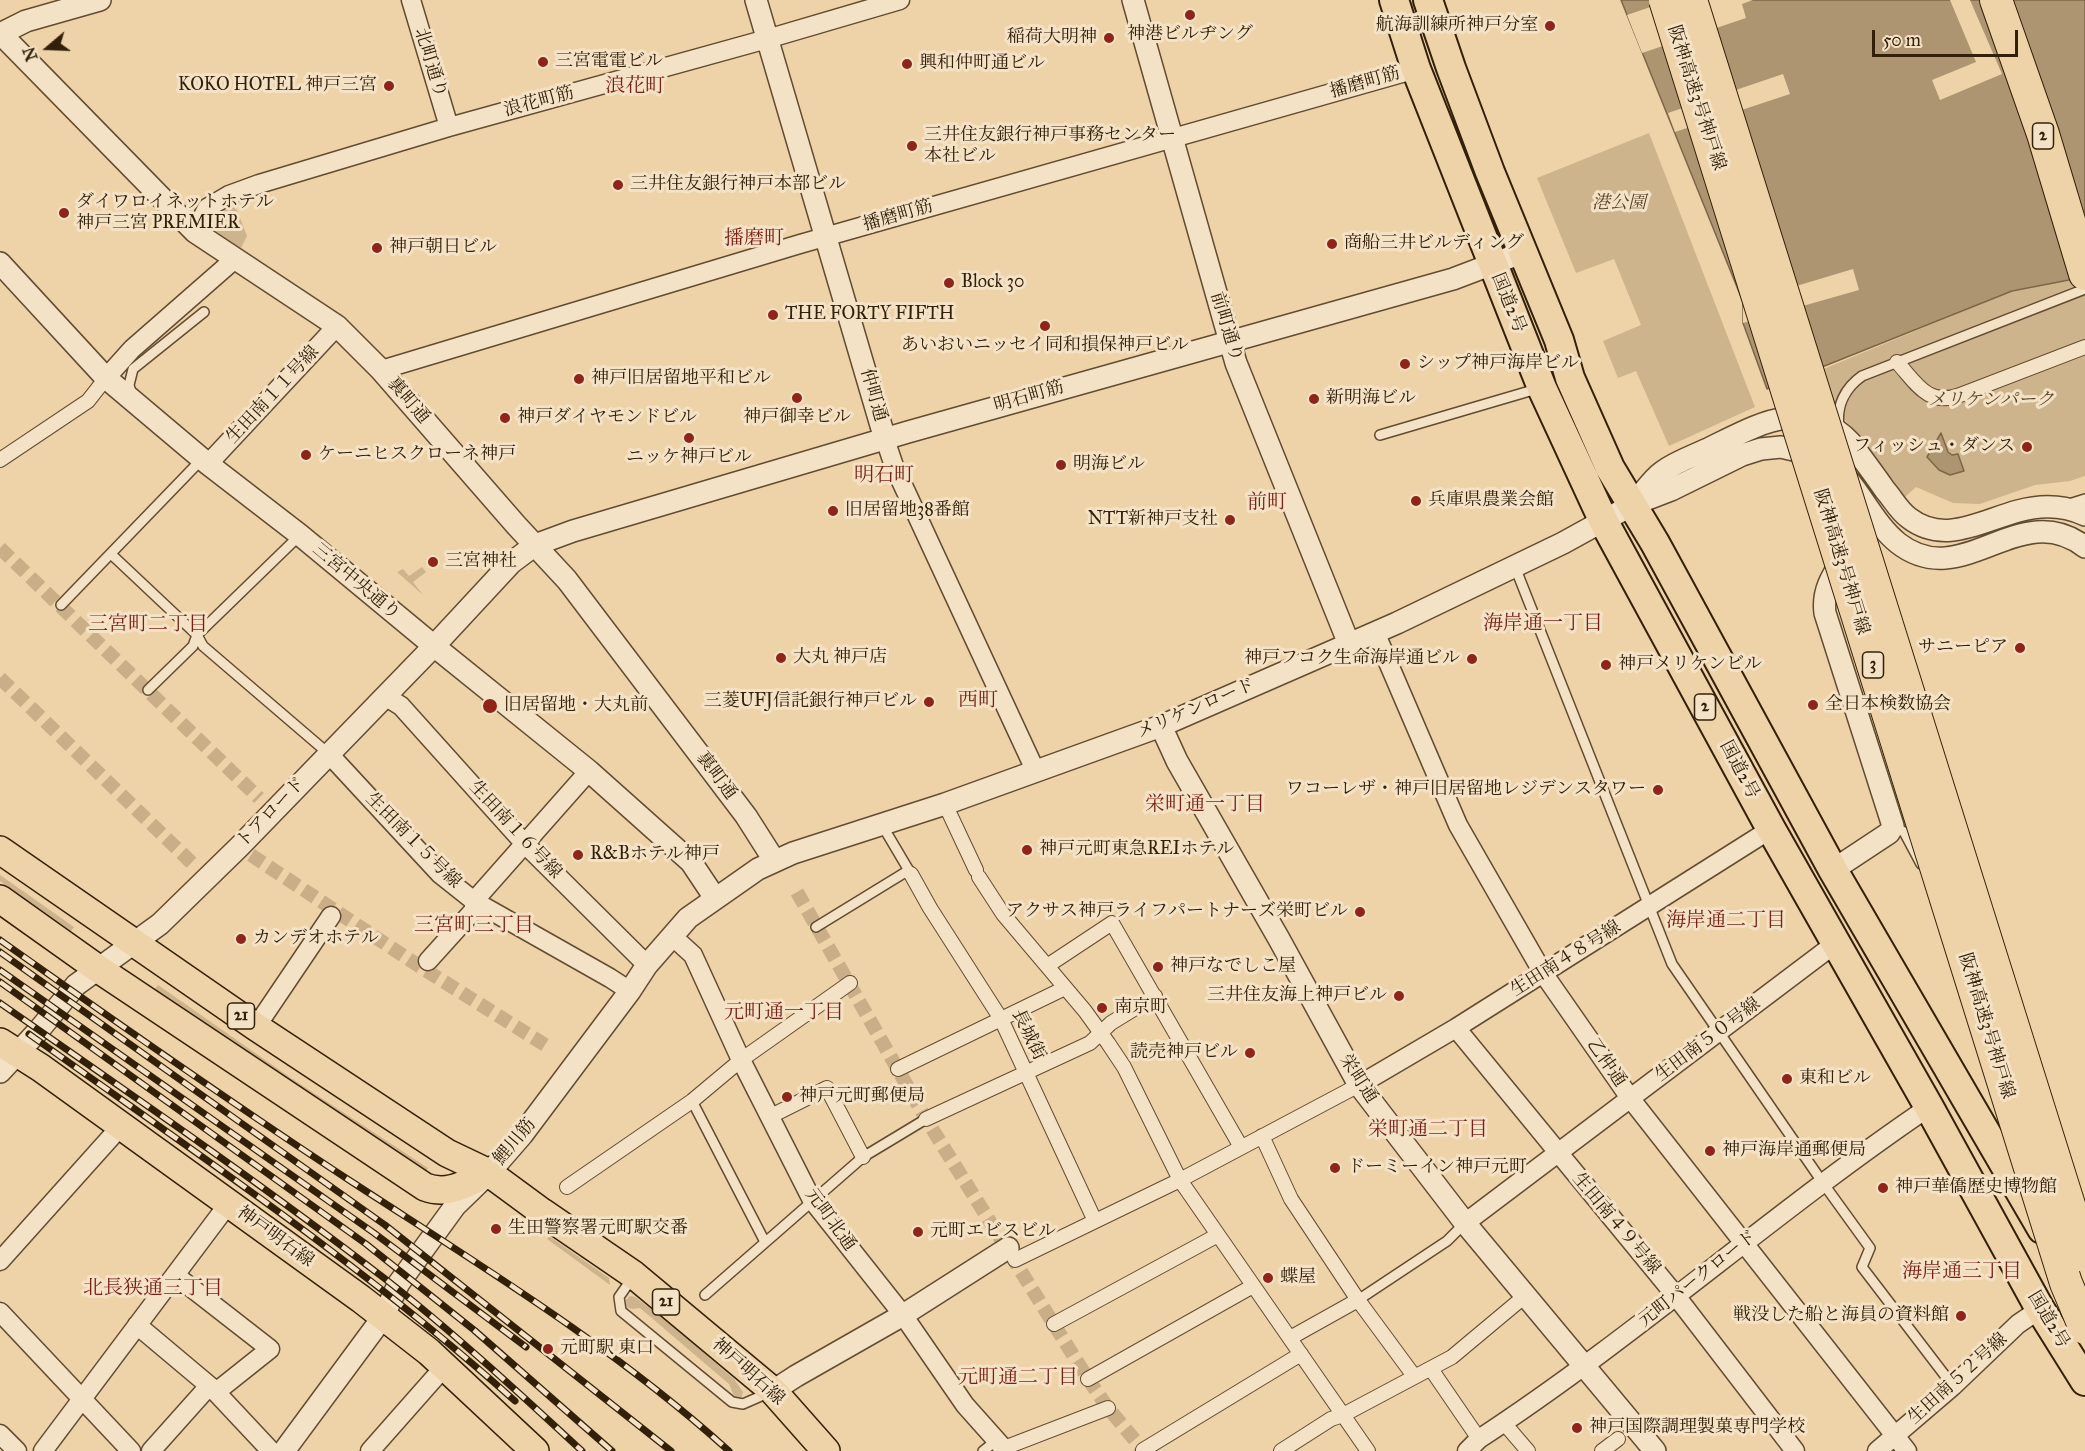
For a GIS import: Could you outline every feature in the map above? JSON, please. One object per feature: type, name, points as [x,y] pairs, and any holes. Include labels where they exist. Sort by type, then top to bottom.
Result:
[{"type":"highway","name":"国道2号","points":[[1394,0],[1416,69],[1542,388],[1604,522],[1771,829],[1929,1107],[2040,1309],[2085,1381]]},
{"type":"highway","name":"国道2号","points":[[1428,0],[1451,68],[1559,340],[1570,378],[1610,468],[1655,543],[1833,870],[2085,1303]]},
{"type":"highway","name":"阪神高速3号神戸線","points":[[1665,0],[2066,1283],[2085,1328]]},
{"type":"highway","name":"阪神高速3号神戸線","points":[[1691,0],[2085,1256]]},
{"type":"highway","name":"2","points":[[1996,0],[2043,134],[2085,274]]},
{"type":"highway","name":"2","points":[[2004,0],[2050,132],[2085,247]]},
{"type":"main road","name":"神戸明石線","points":[[0,850],[256,1027],[447,1153],[489,1173],[634,1275],[773,1391],[826,1451]]},
{"type":"main road","name":"21","points":[[0,899],[97,968],[425,1187],[441,1192],[448,1191],[489,1173]]},
{"type":"main road","name":"神戸明石線","points":[[6,1056],[121,1126],[383,1317],[445,1366],[535,1451]]},
{"type":"street","points":[[0,34],[26,21],[100,0]]},
{"type":"street","name":"北町通り","points":[[411,0],[449,127]]},
{"type":"street","name":"仲町通","points":[[756,0],[894,466],[1035,772]]},
{"type":"street","name":"浪花町筋","points":[[195,232],[207,208],[229,195],[259,184],[449,127],[900,0]]},
{"type":"street","name":"前町通り","points":[[1133,0],[1236,363],[1349,644]]},
{"type":"street","name":"裏町通","points":[[0,34],[195,232],[337,326],[381,370],[567,580],[746,816],[774,860]]},
{"type":"street","name":"播磨町筋","points":[[381,370],[826,237],[1416,69]]},
{"type":"street","name":"明石町筋","points":[[535,545],[573,531],[885,439],[1453,279],[1524,252]]},
{"type":"street","points":[[0,460],[88,401],[132,349],[236,258]]},
{"type":"street","name":"三宮中央通り","points":[[0,263],[106,378],[135,404],[300,534],[589,771],[691,862],[715,898]]},
{"type":"street","name":"生田南１１号線","points":[[205,461],[337,326]]},
{"type":"street","points":[[1897,362],[1924,392],[1934,398],[1943,399],[1960,395],[2085,346]]},
{"type":"street","points":[[1632,505],[1662,472],[1745,431],[1789,416],[1822,422],[1841,432],[1904,514],[1928,528],[1953,531],[1973,527],[2018,511],[2045,507],[2058,507],[2085,515]]},
{"type":"street","points":[[1632,505],[1671,490],[1742,455],[1761,449],[1781,447],[1810,453],[1828,462],[1844,475],[1897,542],[1913,552],[1931,558],[1956,557],[2033,531],[2056,533],[2085,547]]},
{"type":"street","name":"メリケンロード","points":[[774,860],[945,804],[1161,726],[1349,644],[1515,567],[1604,522],[1632,505]]},
{"type":"street","points":[[1833,870],[1889,833],[1893,826],[1824,606],[1831,578],[1871,511]]},
{"type":"street","name":"トアロード","points":[[6,1056],[76,985],[166,918],[240,846],[511,563],[535,545]]},
{"type":"street","name":"乙仲通","points":[[1375,632],[1458,825],[1543,973],[1630,1098],[1907,1451]]},
{"type":"street","name":"生田南１６号線","points":[[385,696],[401,706],[524,843],[647,965]]},
{"type":"street","name":"栄町通","points":[[1161,726],[1177,761],[1359,1085],[1465,1223],[1655,1451]]},
{"type":"street","name":"生田南１５号線","points":[[329,754],[440,874],[474,901],[630,991]]},
{"type":"street","points":[[428,961],[474,910],[474,901],[589,771]]},
{"type":"street","points":[[945,804],[977,873],[1003,914],[1101,1032],[1124,1068],[1180,1180],[1368,1451]]},
{"type":"street","name":"生田南４８号線","points":[[1359,1085],[1456,1028],[1771,829]]},
{"type":"street","name":"鯉川筋","points":[[284,1451],[383,1317],[399,1283],[455,1206],[522,1136],[647,965],[688,918],[774,860]]},
{"type":"street","name":"長城街","points":[[910,872],[930,908],[1001,1019],[1095,1221]]},
{"type":"street","points":[[256,1027],[331,916]]},
{"type":"street","points":[[1047,966],[1112,923],[1241,1147]]},
{"type":"street","name":"元町北通","points":[[672,936],[693,956],[741,1060],[812,1200],[903,1315],[965,1405],[998,1448]]},
{"type":"street","name":"生田南５０号線","points":[[1465,1223],[1836,943]]},
{"type":"street","points":[[567,1187],[692,1101],[741,1060],[850,983]]},
{"type":"street","points":[[898,1069],[1065,988]]},
{"type":"street","points":[[926,1119],[1090,1043],[1111,1023],[1155,996]]},
{"type":"street","name":"生田南４９号線","points":[[1456,1028],[1676,1296],[1795,1451]]},
{"type":"street","points":[[773,1391],[1012,1254],[1095,1221],[1180,1180],[1359,1085]]},
{"type":"street","points":[[769,1117],[827,1089],[863,1157]]},
{"type":"street","name":"元町パークロード","points":[[1473,1445],[1585,1367],[1823,1183],[1929,1107]]},
{"type":"street","points":[[0,1261],[121,1126]]},
{"type":"street","points":[[1262,1136],[1291,1198],[1358,1300],[1414,1376]]},
{"type":"street","points":[[43,1451],[229,1203]]},
{"type":"street","points":[[1054,1324],[1218,1235]]},
{"type":"street","points":[[151,1451],[212,1389],[270,1349],[175,1275]]},
{"type":"street","points":[[1088,1379],[1253,1286]]},
{"type":"street","points":[[1281,1451],[1331,1419],[1343,1415],[1452,1357],[1525,1296]]},
{"type":"street","points":[[1290,1338],[1358,1300]]},
{"type":"street","name":"生田南５２号線","points":[[1877,1451],[1953,1386],[2018,1324],[2040,1309]]},
{"type":"street","points":[[0,1312],[130,1451]]},
{"type":"street","points":[[137,1325],[212,1389],[271,1451]]},
{"type":"street","points":[[1143,1450],[1301,1354]]},
{"type":"street","points":[[370,1451],[445,1366]]},
{"type":"street","points":[[1431,1369],[1473,1445]]},
{"type":"street","points":[[998,1448],[1108,1408]]},
{"type":"street","points":[[1504,1423],[1528,1451]]},
{"type":"street","points":[[0,1434],[17,1451]]},
{"type":"street","points":[[1602,1451],[1618,1439]]},
{"type":"lane","points":[[1841,432],[1838,420],[1843,397],[1849,388],[1863,376],[2085,289]]},
{"type":"lane","points":[[135,404],[129,385],[133,369],[204,312]]},
{"type":"lane","points":[[1380,435],[1542,388]]},
{"type":"lane","points":[[61,605],[205,461]]},
{"type":"lane","points":[[2058,507],[2085,499]]},
{"type":"lane","points":[[148,690],[193,646],[197,635],[300,534]]},
{"type":"lane","points":[[111,554],[197,635],[203,646],[329,754]]},
{"type":"lane","points":[[1515,567],[1672,964],[1870,1248],[1862,1267],[1953,1386]]},
{"type":"lane","points":[[816,927],[910,872],[882,825]]},
{"type":"lane","points":[[1893,826],[1904,832],[1925,872]]},
{"type":"lane","points":[[1930,882],[1940,902]]},
{"type":"lane","points":[[692,1101],[765,1242]]},
{"type":"lane","points":[[705,1295],[863,1157],[926,1119]]},
{"type":"lane","points":[[1358,1300],[1446,1240],[1465,1223]]},
{"type":"lane","points":[[634,1275],[620,1298],[621,1311],[732,1402],[743,1404],[773,1391]]},
{"type":"green space","name":"港公園","points":[[1649,133],[1755,407],[1669,446],[1636,371],[1618,378],[1603,341],[1641,325],[1614,259],[1576,273],[1537,178]]},
{"type":"green space","points":[[226,202],[237,210],[247,236],[241,248],[208,226],[208,221]]},
{"type":"green space","name":"メリケンパーク","points":[[2085,275],[2085,476],[2070,481],[2035,485],[1980,504],[1953,503],[1916,487],[1905,497],[1834,408],[1821,370],[2012,291]]},
{"type":"green space","points":[[422,567],[426,572],[413,582],[423,595],[397,572],[403,569],[409,576]]},
{"type":"green space","points":[[0,875],[74,927],[71,931],[0,881]]},
{"type":"green space","points":[[158,985],[291,1078],[428,1168],[425,1173],[154,990]]},
{"type":"green space","points":[[549,1236],[609,1278],[610,1285],[547,1239]]},
{"type":"green space","points":[[630,1296],[635,1297],[668,1322],[734,1379],[743,1392],[741,1399],[735,1398],[729,1384],[640,1308],[626,1307],[626,1300]]},
{"type":"shaded area","points":[[1621,0],[2085,0],[2085,275],[2012,291],[1767,389],[1743,323],[1743,302]]},
{"type":"shaded area","points":[[1941,433],[1948,452],[1952,455],[1958,454],[1964,471],[1950,475],[1939,470],[1927,457]]},
{"type":"pier","points":[[1671,0],[1753,0],[1742,4],[1746,18],[1642,53],[1627,15]]},
{"type":"pier","points":[[1950,0],[1970,0],[2002,74],[1940,100],[1932,80],[1976,62]]},
{"type":"pier","points":[[1783,74],[1790,94],[1675,132],[1668,113]]},
{"type":"pier","points":[[1853,269],[1859,290],[1743,323],[1743,302]]},
{"type":"tunnel","points":[[0,548],[259,798]]},
{"type":"tunnel","points":[[0,678],[194,865]]},
{"type":"tunnel","points":[[251,855],[422,968],[550,1048]]},
{"type":"tunnel","points":[[797,892],[926,1119],[1088,1379],[1108,1408],[1144,1451]]},
{"type":"railway","points":[[0,940],[263,1123],[546,1309],[640,1377],[729,1451]]},
{"type":"railway","points":[[0,952],[385,1225],[671,1451]]},
{"type":"railway","points":[[0,970],[374,1233],[526,1347]]},
{"type":"railway","points":[[0,982],[366,1244],[474,1330],[612,1451]]},
{"type":"railway","points":[[0,1003],[242,1173],[384,1278],[460,1341],[582,1451]]},
{"type":"railway","points":[[29,1034],[338,1256],[458,1351],[515,1401]]},
{"type":"place","name":"神港ビルヂング","points":[[1190,15]]},
{"type":"place","name":"航海訓練所神戸分室","points":[[1550,26]]},
{"type":"place","name":"稲荷大明神","points":[[1109,38]]},
{"type":"place","name":"三宮電電ビル","points":[[543,62]]},
{"type":"place","name":"興和仲町通ビル","points":[[907,64]]},
{"type":"place","name":"KOKO HOTEL 神戸三宮","points":[[389,86]]},
{"type":"place","name":"三井住友銀行神戸事務センター 本社ビル","points":[[912,146]]},
{"type":"place","name":"三井住友銀行神戸本部ビル","points":[[618,185]]},
{"type":"place","name":"ダイワロイネットホテル 神戸三宮 PREMIER","points":[[64,213]]},
{"type":"place","name":"商船三井ビルディング","points":[[1332,244]]},
{"type":"place","name":"神戸朝日ビル","points":[[377,248]]},
{"type":"place","name":"Block 30","points":[[949,283]]},
{"type":"place","name":"THE FORTY FIFTH","points":[[773,315]]},
{"type":"place","name":"あいおいニッセイ同和損保神戸ビル","points":[[1045,326]]},
{"type":"place","name":"シップ神戸海岸ビル","points":[[1405,364]]},
{"type":"place","name":"神戸旧居留地平和ビル","points":[[579,379]]},
{"type":"place","name":"神戸御幸ビル","points":[[797,398]]},
{"type":"place","name":"新明海ビル","points":[[1314,399]]},
{"type":"place","name":"神戸ダイヤモンドビル","points":[[505,418]]},
{"type":"place","name":"ニッケ神戸ビル","points":[[689,438]]},
{"type":"place","name":"フィッシュ・ダンス","points":[[2027,447]]},
{"type":"place","name":"ケーニヒスクローネ神戸","points":[[306,455]]},
{"type":"place","name":"明海ビル","points":[[1061,465]]},
{"type":"place","name":"兵庫県農業会館","points":[[1416,501]]},
{"type":"place","name":"旧居留地38番館","points":[[833,511]]},
{"type":"place","name":"NTT新神戸支社","points":[[1230,520]]},
{"type":"place","name":"三宮神社","points":[[433,562]]},
{"type":"place","name":"サニーピア","points":[[2020,648]]},
{"type":"place","name":"大丸 神戸店","points":[[781,658]]},
{"type":"place","name":"神戸フコク生命海岸通ビル","points":[[1472,659]]},
{"type":"place","name":"神戸メリケンビル","points":[[1606,665]]},
{"type":"place","name":"三菱UFJ信託銀行神戸ビル","points":[[929,702]]},
{"type":"place","name":"全日本検数協会","points":[[1813,705]]},
{"type":"place","name":"旧居留地・大丸前","points":[[490,706]]},
{"type":"place","name":"ワコーレザ・神戸旧居留地レジデンスタワー","points":[[1658,790]]},
{"type":"place","name":"神戸元町東急REIホテル","points":[[1027,850]]},
{"type":"place","name":"R&Bホテル神戸","points":[[578,855]]},
{"type":"place","name":"アクサス神戸ライフパートナーズ栄町ビル","points":[[1360,912]]},
{"type":"place","name":"カンデオホテル","points":[[241,939]]},
{"type":"place","name":"神戸なでしこ屋","points":[[1158,967]]},
{"type":"place","name":"三井住友海上神戸ビル","points":[[1399,996]]},
{"type":"place","name":"南京町","points":[[1102,1008]]},
{"type":"place","name":"読売神戸ビル","points":[[1250,1053]]},
{"type":"place","name":"東和ビル","points":[[1787,1079]]},
{"type":"place","name":"神戸元町郵便局","points":[[787,1097]]},
{"type":"place","name":"神戸海岸通郵便局","points":[[1710,1151]]},
{"type":"place","name":"ドーミーイン神戸元町","points":[[1335,1168]]},
{"type":"place","name":"神戸華僑歴史博物館","points":[[1883,1188]]},
{"type":"place","name":"生田警察署元町駅交番","points":[[496,1229]]},
{"type":"place","name":"元町エビスビル","points":[[918,1232]]},
{"type":"place","name":"蝶屋","points":[[1268,1278]]},
{"type":"place","name":"戦没した船と海員の資料館","points":[[1961,1316]]},
{"type":"place","name":"元町駅 東口","points":[[548,1349]]},
{"type":"place","name":"神戸国際調理製菓専門学校","points":[[1577,1428]]},
{"type":"district","name":"浪花町","points":[[635,87]]},
{"type":"district","name":"播磨町","points":[[754,239]]},
{"type":"district","name":"明石町","points":[[884,476]]},
{"type":"district","name":"前町","points":[[1267,503]]},
{"type":"district","name":"海岸通一丁目","points":[[1543,624]]},
{"type":"district","name":"三宮町二丁目","points":[[148,625]]},
{"type":"district","name":"西町","points":[[978,701]]},
{"type":"district","name":"栄町通一丁目","points":[[1205,805]]},
{"type":"district","name":"海岸通二丁目","points":[[1726,921]]},
{"type":"district","name":"三宮町三丁目","points":[[474,926]]},
{"type":"district","name":"元町通一丁目","points":[[784,1013]]},
{"type":"district","name":"栄町通二丁目","points":[[1428,1130]]},
{"type":"district","name":"海岸通三丁目","points":[[1962,1272]]},
{"type":"district","name":"北長狭通三丁目","points":[[153,1289]]},
{"type":"district","name":"元町通二丁目","points":[[1018,1378]]}]
